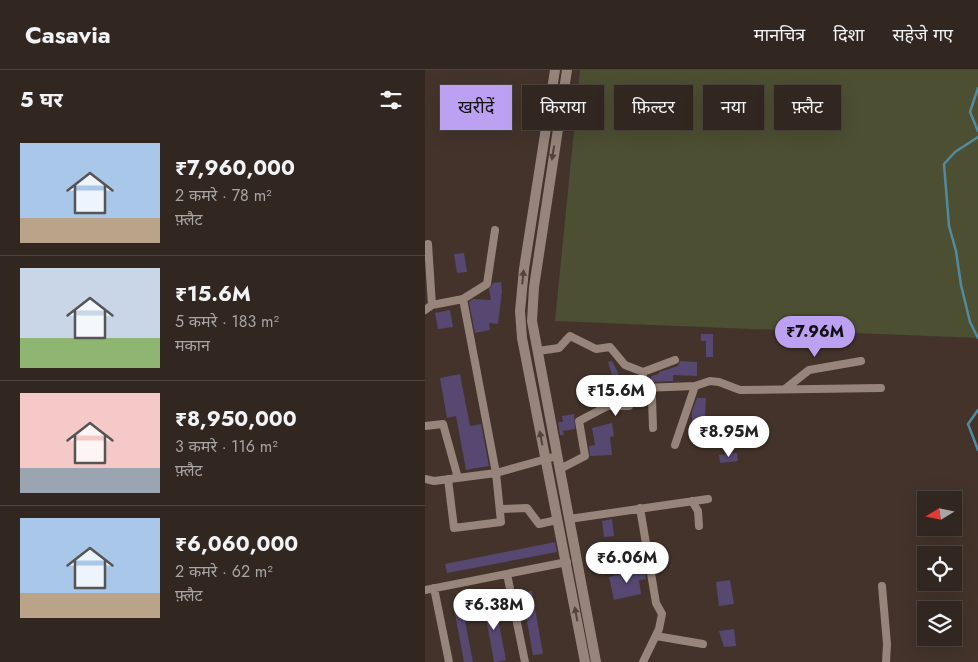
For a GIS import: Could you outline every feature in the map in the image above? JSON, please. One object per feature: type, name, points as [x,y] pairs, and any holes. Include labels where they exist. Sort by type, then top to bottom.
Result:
[{"type":"street","points":[[555,70],[524,268],[520,311],[522,338],[585,662]]},
{"type":"street","points":[[567,70],[534,286],[532,321],[595,662]]},
{"type":"street","points":[[427,244],[429,308],[463,299],[487,284],[495,230]]},
{"type":"street","points":[[449,479],[454,528],[501,522],[496,472],[463,299]]},
{"type":"street","points":[[538,351],[559,348],[570,336],[596,349],[610,347],[625,365],[643,372],[675,360]]},
{"type":"street","points":[[785,389],[809,370],[861,361]]},
{"type":"street","points":[[643,372],[642,388],[652,398],[653,428]]},
{"type":"street","points":[[560,470],[585,456],[579,421],[604,406],[642,388],[695,386],[710,381],[719,382],[740,390],[881,388]]},
{"type":"street","points":[[675,445],[695,386]]},
{"type":"street","points":[[604,406],[629,406]]},
{"type":"street","points":[[425,426],[443,424],[458,478]]},
{"type":"street","points":[[425,479],[434,481],[496,472],[557,456]]},
{"type":"street","points":[[569,519],[708,499]]},
{"type":"street","points":[[692,501],[698,510],[699,526]]},
{"type":"street","points":[[501,509],[527,508],[539,524],[557,520]]},
{"type":"street","points":[[640,508],[656,603],[662,614],[656,636],[643,662]]},
{"type":"street","points":[[425,590],[567,562]]},
{"type":"street","points":[[507,574],[525,662]]},
{"type":"street","points":[[882,586],[887,644],[886,662]]},
{"type":"street","points":[[434,588],[449,662]]},
{"type":"street","points":[[656,636],[703,644]]},
{"type":"green space","points":[[580,70],[978,70],[978,338],[555,321],[574,130],[604,130],[604,85],[579,85]]},
{"type":"building","points":[[464,253],[467,272],[457,273],[454,254]]},
{"type":"building","points":[[501,282],[502,291],[498,324],[489,323],[490,330],[475,333],[469,302],[473,299],[491,300],[489,289],[493,283]]},
{"type":"building","points":[[450,310],[453,327],[438,329],[435,313]]},
{"type":"building","points":[[701,334],[713,334],[713,357],[706,357],[706,341],[701,341]]},
{"type":"building","points":[[612,361],[621,379],[605,387],[602,380],[612,375],[608,362]]},
{"type":"building","points":[[680,361],[697,362],[697,376],[673,375],[673,381],[651,382],[651,376],[678,366]]},
{"type":"building","points":[[460,374],[470,426],[481,424],[489,466],[466,470],[456,416],[447,418],[440,378]]},
{"type":"building","points":[[697,398],[706,398],[704,431],[692,430],[692,411]]},
{"type":"building","points":[[574,414],[575,429],[563,431],[564,435],[560,435],[558,422],[563,422],[562,416]]},
{"type":"building","points":[[612,423],[614,436],[610,437],[612,455],[590,456],[589,446],[595,445],[592,428]]},
{"type":"building","points":[[737,453],[738,461],[720,463],[719,455]]},
{"type":"building","points":[[612,519],[614,536],[604,537],[602,521]]},
{"type":"building","points":[[555,542],[557,552],[447,573],[445,564]]},
{"type":"building","points":[[638,570],[638,572],[645,571],[646,579],[639,580],[641,594],[614,600],[609,577]]},
{"type":"building","points":[[730,580],[734,604],[719,606],[716,582]]},
{"type":"building","points":[[532,591],[543,654],[533,655],[522,593]]},
{"type":"building","points":[[494,599],[506,660],[496,662],[494,662],[483,601]]},
{"type":"building","points":[[462,606],[473,662],[464,662],[454,608]]},
{"type":"building","points":[[734,629],[736,646],[724,647],[719,631]]},
{"type":"waterway","points":[[978,88],[970,112],[978,131]]},
{"type":"waterway","points":[[978,137],[955,152],[944,164],[949,226],[970,322],[978,338]]},
{"type":"waterway","points":[[978,410],[968,424],[978,450]]}]
